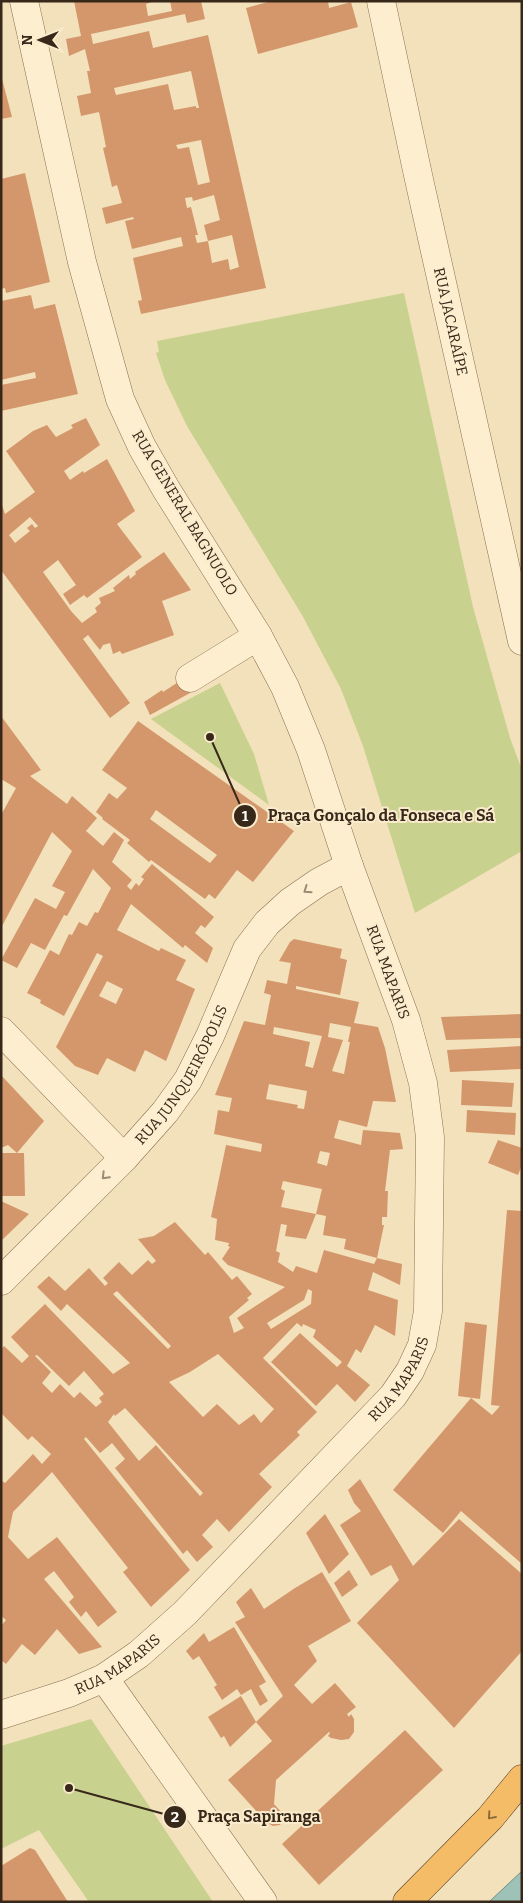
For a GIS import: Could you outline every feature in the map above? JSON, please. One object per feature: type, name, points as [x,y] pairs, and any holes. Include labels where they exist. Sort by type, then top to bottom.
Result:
[{"type":"highway","points":[[407,1902],[490,1818],[522,1779]]},
{"type":"street","name":"RUA GENERAL BAGNUOLO","points":[[24,1],[82,262],[120,399],[142,447],[166,489],[258,636],[285,687],[311,750],[349,866]]},
{"type":"street","name":"RUA JACARAÍPE","points":[[381,1],[522,641]]},
{"type":"street","points":[[190,678],[258,636]]},
{"type":"street","name":"RUA JUNQUEIRÓPOLIS","points":[[1,1281],[124,1158],[165,1112],[188,1080],[210,1036],[248,949],[267,923],[290,902],[318,882],[349,866]]},
{"type":"street","name":"RUA MAPARIS","points":[[1,1715],[69,1693],[104,1678],[139,1654],[185,1613],[386,1403],[410,1371],[422,1345],[428,1311],[430,1196],[430,1137],[423,1083],[406,1020],[349,866]]},
{"type":"street","points":[[1,1031],[124,1158]]},
{"type":"street","points":[[104,1678],[263,1902]]},
{"type":"green space","points":[[404,293],[473,607],[510,738],[522,770],[522,851],[415,913],[363,746],[341,689],[302,615],[187,426],[165,380],[156,353],[159,352],[157,341]]},
{"type":"green space","points":[[220,683],[254,754],[269,805],[151,719]]},
{"type":"green space","points":[[91,1719],[213,1902],[89,1902],[39,1830],[1,1849],[1,1746]]},
{"type":"water","points":[[522,1871],[522,1902],[489,1902]]},
{"type":"building","points":[[74,1],[155,1],[146,4],[148,16],[172,11],[170,1],[201,1],[205,19],[187,23],[185,14],[91,34],[93,44],[149,31],[153,48],[208,35],[266,288],[141,314],[138,301],[142,300],[133,258],[183,246],[181,237],[132,249],[125,221],[134,219],[133,217],[106,224],[102,208],[122,203],[117,185],[112,187],[103,148],[106,147],[99,112],[81,116],[77,96],[91,93],[87,71],[90,71],[85,49],[69,56],[66,39],[81,36]],"holes":[[[191,71],[199,108],[196,108],[196,106],[174,110],[168,84],[116,95],[114,88]],[[201,140],[210,182],[198,185],[189,147],[178,149],[176,145]],[[214,195],[220,220],[204,225],[208,241],[197,243],[195,235],[198,235],[191,207],[187,208],[185,198],[192,197],[193,201]],[[232,235],[239,267],[230,270],[228,259],[212,263],[208,241]]]},
{"type":"building","points":[[272,1],[328,1],[329,8],[351,2],[358,27],[258,54],[246,8]]},
{"type":"building","points":[[1,75],[12,117],[1,119]]},
{"type":"building","points":[[25,173],[50,282],[6,293],[5,288],[1,289],[1,179]]},
{"type":"building","points":[[31,295],[34,309],[55,304],[78,394],[1,411],[1,385],[36,378],[35,372],[1,380],[1,301]]},
{"type":"building","points":[[86,418],[100,445],[64,471],[70,480],[107,459],[135,511],[117,524],[142,557],[87,598],[84,595],[70,605],[63,594],[76,585],[58,560],[43,572],[71,611],[82,623],[97,612],[95,608],[101,603],[99,598],[115,591],[113,588],[129,575],[130,579],[136,574],[135,572],[164,552],[191,590],[162,601],[174,635],[122,654],[120,651],[113,654],[110,643],[103,645],[100,650],[88,635],[83,639],[130,703],[110,718],[1,570],[1,502],[5,514],[35,492],[6,451],[33,431],[47,425],[56,437],[73,428],[71,425]],"holes":[[[30,517],[38,526],[35,528],[32,524],[27,528],[30,531],[15,543],[9,535]]]},
{"type":"building","points":[[183,679],[190,693],[150,715],[144,702]]},
{"type":"building","points":[[1,716],[41,770],[30,776],[67,804],[72,796],[97,818],[86,831],[103,846],[114,832],[124,840],[112,862],[132,880],[127,886],[131,890],[136,883],[139,886],[144,879],[141,877],[152,864],[214,917],[205,928],[201,925],[195,933],[213,948],[207,963],[185,945],[183,948],[131,904],[117,930],[159,951],[161,948],[186,960],[176,980],[195,989],[166,1061],[145,1050],[135,1072],[107,1058],[98,1075],[75,1066],[56,1047],[103,956],[97,953],[64,1016],[40,1003],[41,1000],[27,993],[50,950],[59,955],[69,934],[72,935],[79,922],[87,926],[95,912],[98,913],[111,888],[93,869],[67,916],[64,915],[45,950],[31,943],[17,968],[1,960],[35,898],[56,909],[65,892],[52,886],[72,851],[52,832],[1,928],[1,815],[16,788],[1,779]],"holes":[[[107,981],[123,989],[116,1004],[99,996]]]},
{"type":"building","points":[[138,721],[294,831],[253,882],[237,870],[215,899],[209,894],[205,899],[151,860],[149,862],[127,843],[130,840],[102,819],[96,812],[109,793],[117,799],[127,788],[102,770]],"holes":[[[156,810],[217,855],[210,863],[150,819]]]},
{"type":"building","points":[[294,939],[342,949],[340,958],[347,960],[340,995],[296,986],[296,989],[359,1002],[354,1023],[378,1027],[385,1048],[396,1102],[373,1101],[367,1127],[339,1120],[334,1138],[361,1145],[363,1130],[400,1133],[403,1149],[390,1150],[385,1191],[388,1191],[387,1217],[382,1217],[382,1225],[384,1225],[377,1258],[402,1264],[400,1285],[373,1272],[368,1290],[398,1300],[395,1336],[375,1325],[361,1353],[356,1349],[347,1366],[370,1385],[355,1402],[337,1384],[316,1406],[271,1362],[300,1333],[337,1367],[342,1362],[313,1337],[316,1330],[303,1324],[302,1327],[297,1323],[263,1358],[317,1412],[297,1432],[300,1435],[259,1474],[272,1487],[229,1532],[217,1519],[202,1535],[213,1547],[197,1562],[187,1550],[183,1554],[115,1468],[125,1459],[112,1443],[100,1453],[86,1437],[84,1439],[190,1570],[151,1607],[123,1572],[128,1568],[52,1472],[13,1512],[8,1537],[28,1559],[57,1537],[117,1612],[98,1627],[86,1611],[81,1617],[69,1602],[74,1597],[54,1571],[44,1579],[102,1647],[79,1654],[57,1629],[35,1655],[22,1644],[6,1664],[1,1660],[1,1626],[6,1620],[1,1616],[1,1480],[5,1483],[33,1454],[42,1464],[51,1454],[32,1436],[28,1440],[1,1413],[1,1349],[4,1346],[22,1363],[29,1356],[11,1337],[45,1304],[113,1374],[130,1363],[67,1304],[61,1311],[37,1287],[49,1276],[65,1291],[89,1268],[105,1286],[108,1283],[103,1278],[119,1262],[132,1275],[148,1260],[152,1264],[156,1261],[138,1239],[154,1236],[175,1222],[205,1255],[208,1252],[232,1280],[237,1276],[252,1294],[247,1298],[249,1300],[229,1317],[234,1333],[244,1328],[237,1318],[285,1287],[228,1265],[222,1259],[230,1247],[228,1246],[229,1243],[215,1240],[217,1219],[211,1217],[226,1145],[261,1152],[262,1144],[214,1134],[218,1110],[229,1112],[232,1098],[215,1095],[244,1021],[265,1025],[271,995],[264,993],[267,980],[287,984],[291,963],[279,961],[290,942]],"holes":[[[330,1023],[351,1027],[344,1074],[332,1071],[343,1040],[328,1037]],[[274,1027],[322,1036],[313,1068],[305,1066],[310,1042],[273,1034]],[[269,1084],[307,1091],[304,1109],[297,1108],[298,1105],[266,1099]],[[320,1151],[330,1153],[327,1166],[317,1163]],[[283,1181],[322,1189],[316,1214],[281,1207],[285,1191],[281,1189]],[[316,1214],[326,1216],[323,1235],[346,1239],[344,1249],[377,1258],[374,1264],[324,1250],[317,1273],[296,1266],[293,1272],[278,1262],[280,1253],[276,1251],[281,1224],[287,1225],[285,1236],[306,1239]],[[308,1289],[312,1291],[311,1304],[271,1329],[267,1323],[304,1300]],[[117,1291],[171,1346],[168,1349],[113,1294]],[[218,1354],[274,1409],[261,1423],[254,1414],[239,1425],[217,1404],[203,1417],[169,1382],[190,1372]],[[37,1355],[69,1386],[84,1371],[104,1394],[99,1398],[102,1402],[96,1407],[80,1392],[74,1398],[60,1384],[52,1393],[42,1383],[51,1372],[35,1356]],[[125,1408],[203,1493],[200,1496],[156,1445],[139,1461],[108,1422],[114,1414],[115,1416]]]},
{"type":"building","points":[[522,1014],[522,1038],[446,1040],[441,1017]]},
{"type":"building","points":[[522,1046],[522,1069],[450,1072],[447,1050]]},
{"type":"building","points":[[1,1075],[44,1121],[17,1153],[8,1145],[1,1148]]},
{"type":"building","points":[[462,1080],[514,1083],[512,1107],[461,1105]]},
{"type":"building","points":[[467,1110],[516,1113],[515,1135],[466,1132]]},
{"type":"building","points":[[498,1140],[522,1148],[522,1165],[518,1175],[488,1163]]},
{"type":"building","points":[[1,1153],[24,1153],[25,1196],[1,1196]]},
{"type":"building","points":[[1,1201],[29,1214],[1,1241]]},
{"type":"building","points":[[507,1210],[522,1211],[522,1564],[461,1511],[443,1533],[393,1490],[471,1398],[492,1415],[500,1406],[491,1405]]},
{"type":"building","points":[[465,1322],[487,1325],[480,1399],[458,1396]]},
{"type":"building","points":[[360,1479],[413,1566],[459,1519],[522,1574],[522,1651],[454,1728],[357,1623],[399,1580],[391,1565],[371,1576],[340,1525],[361,1511],[354,1503],[348,1490]]},
{"type":"building","points":[[325,1514],[349,1554],[329,1574],[306,1533]]},
{"type":"building","points":[[349,1570],[358,1585],[342,1597],[334,1583]]},
{"type":"building","points":[[322,1572],[351,1621],[308,1646],[317,1661],[294,1685],[312,1704],[335,1683],[356,1707],[347,1714],[349,1717],[351,1714],[354,1719],[354,1732],[349,1739],[341,1740],[328,1736],[329,1732],[276,1780],[274,1804],[283,1814],[283,1820],[280,1825],[273,1826],[267,1823],[228,1780],[272,1741],[256,1722],[283,1696],[235,1622],[245,1617],[236,1602],[251,1588],[264,1609]]},
{"type":"building","points":[[234,1627],[266,1682],[259,1686],[268,1701],[260,1706],[251,1689],[241,1695],[237,1689],[222,1700],[214,1687],[217,1685],[199,1656],[193,1660],[186,1651],[204,1633],[209,1642]]},
{"type":"building","points":[[241,1696],[256,1722],[230,1747],[224,1736],[221,1738],[208,1717]]},
{"type":"building","points":[[405,1730],[443,1770],[319,1885],[282,1844]]},
{"type":"building","points":[[30,1848],[35,1850],[68,1902],[1,1902],[1,1866]]},
{"type":"place","name":"Praça Gonçalo da Fonseca e Sá","points":[[210,737]]},
{"type":"place","name":"Praça Sapiranga","points":[[69,1788]]}]
